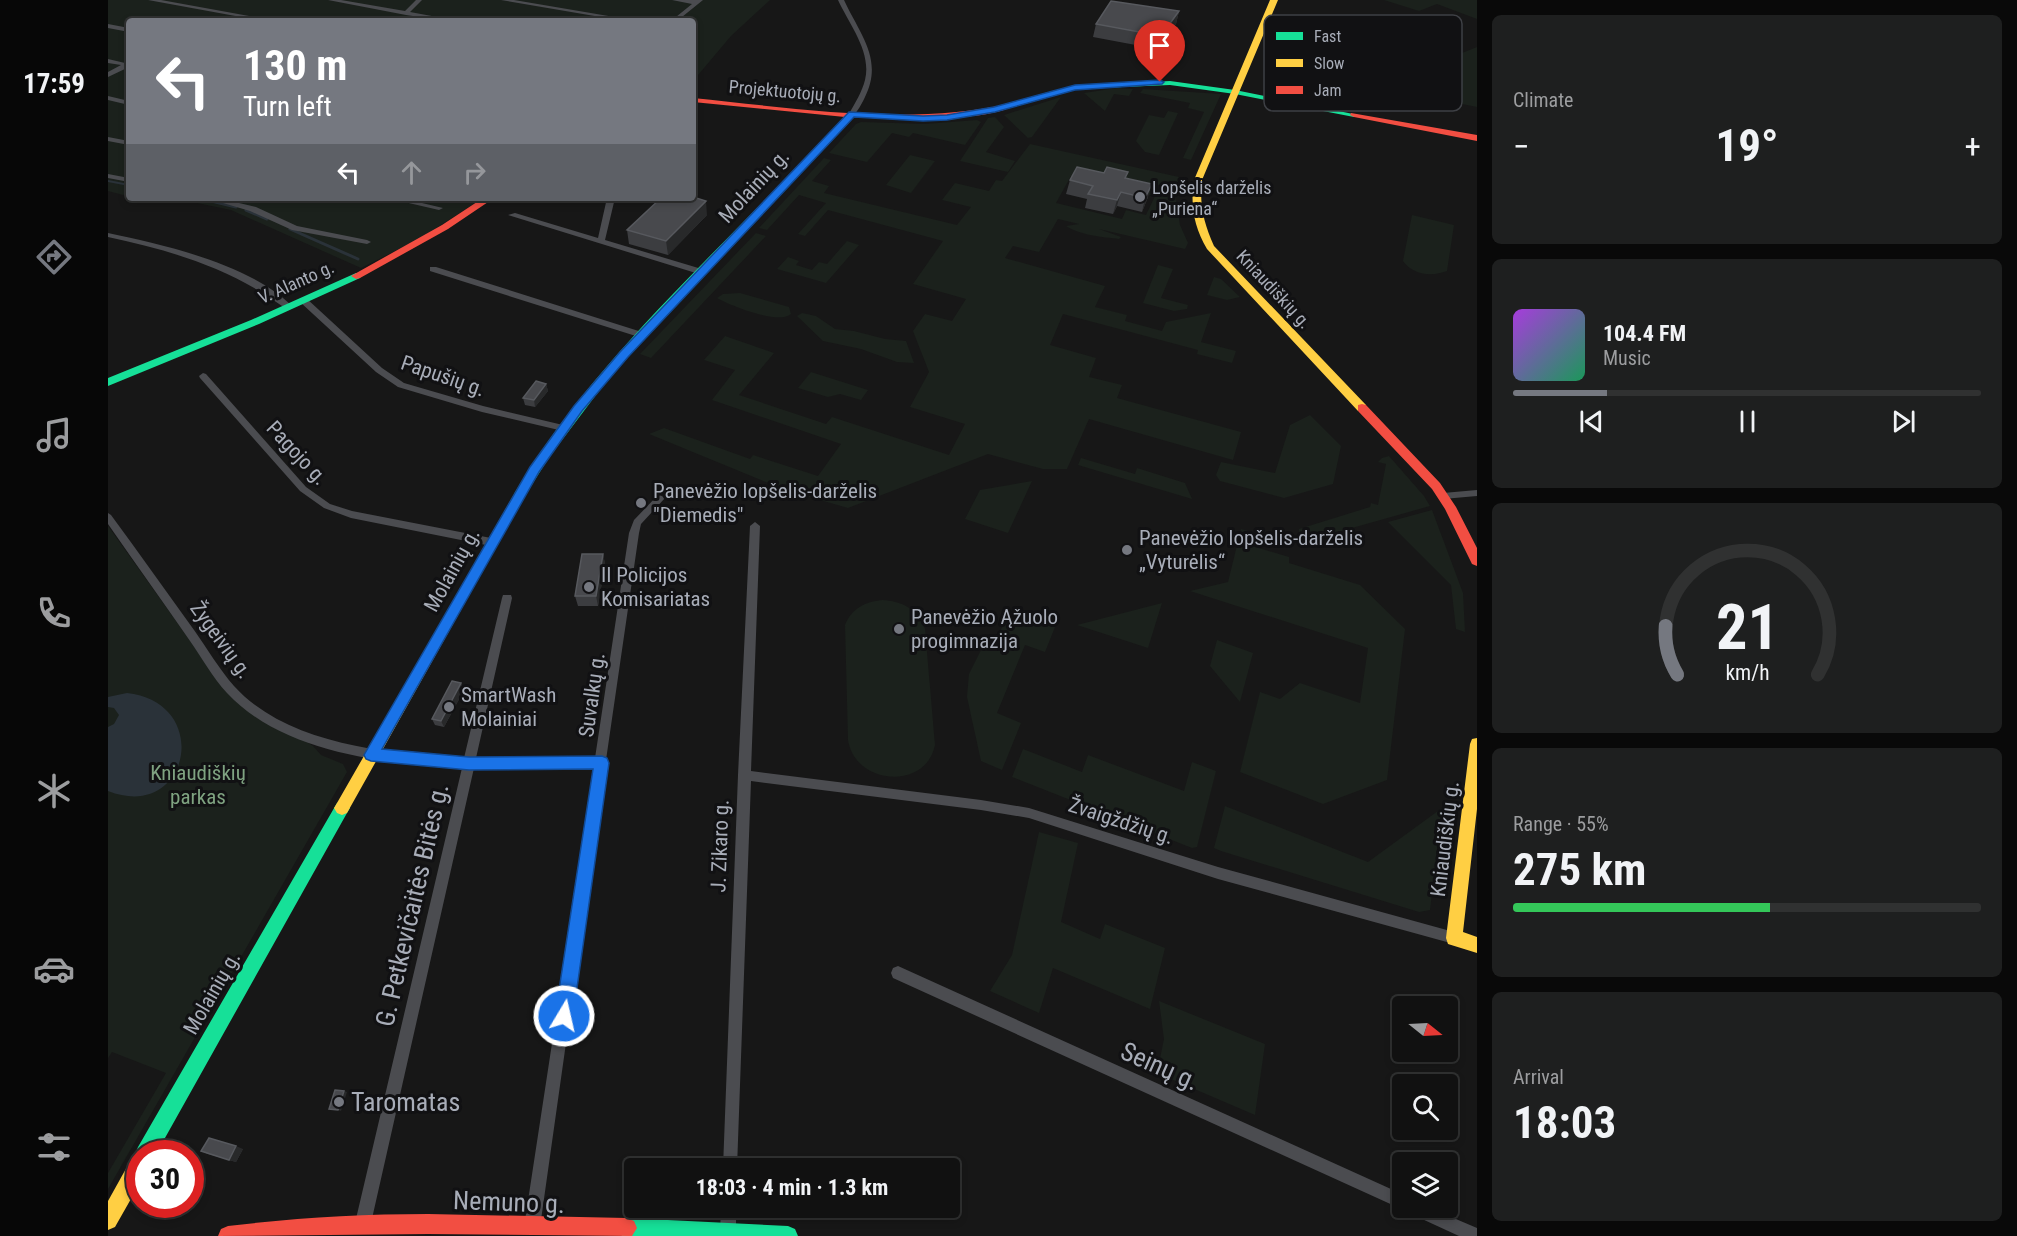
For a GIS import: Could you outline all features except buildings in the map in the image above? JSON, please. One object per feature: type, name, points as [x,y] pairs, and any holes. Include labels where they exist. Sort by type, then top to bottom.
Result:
[{"type":"main road","name":"Kniaudiškių g.","points":[[1268,15],[1274,0]]},
{"type":"main road","name":"Kniaudiškių g.","points":[[1264,24],[1203,166],[1195,195],[1196,211],[1210,247],[1428,476],[1443,496],[1477,561]]},
{"type":"main road","name":"Projektuotojų g.","points":[[696,100],[739,106],[923,118],[972,114],[1066,89],[1116,83],[1170,83],[1264,98]]},
{"type":"main road","name":"Projektuotojų g.","points":[[1335,111],[1477,138]]},
{"type":"main road","name":"Molainių g.","points":[[153,1140],[534,470],[563,428],[642,335],[852,114]]},
{"type":"main road","name":"V. Alanto g.","points":[[108,382],[303,300],[395,256],[484,201]]},
{"type":"main road","name":"Kniaudiškių g.","points":[[1454,938],[1477,744]]},
{"type":"main road","name":"Žvaigždžių g.","points":[[1454,938],[1477,945]]},
{"type":"main road","points":[[108,1220],[126,1188]]},
{"type":"main road","name":"Nemuno g.","points":[[228,1236],[301,1226],[363,1223],[728,1232],[789,1236]]},
{"type":"street","points":[[151,0],[255,18]]},
{"type":"street","points":[[185,6],[193,0]]},
{"type":"street","points":[[331,0],[437,18]]},
{"type":"street","points":[[406,13],[419,0]]},
{"type":"street","points":[[504,0],[616,18]]},
{"type":"street","points":[[675,0],[698,2]]},
{"type":"street","name":"Molainių g.","points":[[841,0],[852,24],[866,45],[870,61],[868,86],[852,114]]},
{"type":"street","points":[[678,18],[698,2]]},
{"type":"street","points":[[108,26],[126,29]]},
{"type":"street","points":[[108,61],[126,64]]},
{"type":"street","points":[[108,75],[126,65]]},
{"type":"street","points":[[108,98],[126,102]]},
{"type":"street","points":[[108,139],[126,142]]},
{"type":"street","points":[[108,176],[126,179]]},
{"type":"street","points":[[222,201],[253,209],[295,228],[367,242]]},
{"type":"street","points":[[405,201],[439,208]]},
{"type":"street","points":[[601,241],[610,201]]},
{"type":"street","points":[[512,215],[702,272]]},
{"type":"street","points":[[108,235],[157,245],[206,261],[244,279],[288,306]]},
{"type":"street","points":[[433,269],[582,318],[642,335]]},
{"type":"street","name":"Papušių g.","points":[[303,300],[379,370],[401,385],[482,409],[563,428]]},
{"type":"street","name":"Pagojo g.","points":[[203,376],[303,489],[321,503],[351,514],[491,542]]},
{"type":"street","points":[[1443,496],[1477,493]]},
{"type":"street","name":"Suvalkų g.","points":[[532,1227],[634,533],[637,523],[660,498]]},
{"type":"street","name":"Žygeivių g.","points":[[108,517],[230,689],[243,701],[284,727],[340,748],[371,755],[469,763],[602,763]]},
{"type":"street","name":"J. Zikaro g.","points":[[730,1158],[755,525]]},
{"type":"street","name":"G. Petkevičaitės Bitės g.","points":[[363,1223],[507,598]]},
{"type":"street","name":"Žvaigždžių g.","points":[[744,775],[1029,813],[1218,873],[1454,938]]},
{"type":"street","name":"Seinų g.","points":[[898,973],[1392,1197]]},
{"type":"street","points":[[728,1232],[729,1218]]},
{"type":"street","points":[[1436,1218],[1477,1236]]},
{"type":"green space","points":[[108,0],[770,0],[731,36],[696,77],[696,18],[126,18],[126,194],[108,191]]},
{"type":"green space","points":[[1384,0],[1477,0],[1477,19],[1437,4],[1419,11]]},
{"type":"green space","points":[[1477,47],[1477,107],[1462,104],[1462,53]]},
{"type":"green space","points":[[1117,88],[1133,89],[1129,96],[1114,94],[1105,111],[1084,93]]},
{"type":"green space","points":[[1143,89],[1221,94],[1191,160],[1183,158],[1204,112],[1188,108],[1190,103],[1140,93]]},
{"type":"green space","points":[[1061,97],[1032,137],[1028,138],[1004,115]]},
{"type":"green space","points":[[1168,111],[1178,113],[1159,155],[1145,152],[1136,141],[1149,115],[1164,118]]},
{"type":"green space","points":[[995,117],[1004,127],[986,152],[1015,161],[1008,172],[960,161],[988,118]]},
{"type":"green space","points":[[977,120],[981,122],[965,145],[913,133],[909,137],[892,133],[867,162],[829,153],[856,124],[861,122],[925,124]]},
{"type":"green space","points":[[1030,144],[1179,177],[1177,189],[1127,178],[1099,181],[1071,176],[1056,203],[1122,219],[1126,210],[1146,215],[1155,196],[1140,193],[1142,188],[1175,195],[1180,225],[1188,243],[1185,249],[1099,229],[1121,237],[1119,239],[1084,234],[1066,226],[1079,224],[1058,219],[1039,252],[1013,246],[1005,258],[1105,286],[1095,307],[1127,315],[1125,321],[1162,331],[1166,322],[1211,313],[1201,342],[1236,351],[1232,363],[1197,354],[1198,350],[1063,314],[1050,345],[1096,358],[1089,377],[1122,385],[1117,398],[1241,432],[1233,460],[1089,419],[1067,469],[1043,469],[988,454],[848,508],[785,490],[649,434],[664,428],[750,459],[753,455],[818,476],[841,444],[712,400],[735,370],[704,360],[725,336],[774,353],[739,395],[826,424],[832,417],[949,455],[965,424],[910,407],[929,372],[913,331],[925,314],[952,321],[966,299],[913,284],[943,241],[828,210],[805,236],[798,234],[826,203],[799,195],[767,230],[759,228],[824,158],[831,160],[812,181],[829,186],[824,193],[957,225],[971,207],[942,200],[955,183],[989,191],[996,180],[1002,181]]},
{"type":"green space","points":[[910,155],[935,161],[911,193],[886,185]]},
{"type":"green space","points":[[188,201],[478,201],[419,239],[361,268],[231,210]]},
{"type":"green space","points":[[1412,215],[1454,225],[1447,271],[1423,274],[1407,266],[1403,261]]},
{"type":"green space","points":[[756,233],[766,236],[651,358],[640,354]]},
{"type":"green space","points":[[847,241],[859,245],[826,283],[777,269],[788,257],[799,261],[796,265],[812,270],[819,262],[827,264]]},
{"type":"green space","points":[[1158,265],[1173,269],[1161,298],[1188,305],[1187,309],[1174,311],[1143,303]]},
{"type":"green space","points":[[1214,277],[1221,279],[1240,297],[1227,300],[1207,295]]},
{"type":"green space","points":[[740,293],[789,307],[791,314],[785,317],[766,316],[717,298],[723,294]]},
{"type":"green space","points":[[802,313],[816,316],[835,329],[906,341],[914,363],[897,362],[861,349],[823,341],[797,316]]},
{"type":"green space","points":[[811,372],[868,390],[861,400],[840,394],[828,397],[798,388]]},
{"type":"green space","points":[[1310,415],[1341,446],[1333,484],[1284,498],[1220,481],[1216,475],[1221,462],[1275,473],[1290,425]]},
{"type":"green space","points":[[1389,456],[1430,506],[1306,541],[1299,539],[1299,529],[1370,507],[1371,503],[1378,505],[1386,464],[1378,462]]},
{"type":"green space","points":[[1081,458],[1135,474],[1137,468],[1185,483],[1192,499],[1078,465]]},
{"type":"green space","points":[[1032,481],[1008,533],[965,519],[980,490]]},
{"type":"green space","points":[[1432,510],[1463,593],[1465,632],[1456,629],[1451,585],[1388,522]]},
{"type":"green space","name":"Kniaudiškių parkas","points":[[108,526],[226,691],[313,746],[321,755],[343,764],[347,772],[136,1140],[127,1140],[166,1073],[112,1052],[108,1058]]},
{"type":"green space","points":[[1241,529],[1255,533],[1252,546],[1289,557],[1289,563],[1360,585],[1405,629],[1387,780],[1323,804],[1240,772],[1260,692],[1280,699],[1300,683],[1360,703],[1368,648],[1190,591],[1228,582]]},
{"type":"green space","points":[[882,600],[903,604],[914,611],[925,629],[935,745],[929,760],[919,770],[891,777],[863,766],[853,755],[848,740],[845,625],[855,610],[870,602]]},
{"type":"green space","points":[[1162,603],[1148,648],[1077,625]]},
{"type":"green space","points":[[1024,616],[1055,627],[1045,652],[1025,645],[997,713],[1021,723],[1002,770],[981,761],[967,697],[969,674],[984,644],[992,647],[1007,618]]},
{"type":"green space","points":[[1217,640],[1253,653],[1240,702],[1210,666]]},
{"type":"green space","points":[[1023,749],[1082,772],[1088,755],[1184,791],[1192,762],[1216,771],[1197,847],[1192,848],[1012,777]]},
{"type":"green space","points":[[1225,806],[1368,862],[1442,808],[1430,910],[1419,912],[1214,848]]},
{"type":"green space","points":[[1039,832],[1078,843],[1061,922],[1100,939],[1105,924],[1165,948],[1150,1009],[1053,968],[1039,1013],[990,991],[1012,955]]},
{"type":"green space","points":[[1159,1001],[1265,1044],[1255,1115],[1157,1073],[1164,1039]]},
{"type":"green space","name":"Kniaudiškių parkas","points":[[126,1142],[126,1158],[108,1189],[108,1173]]},
{"type":"shaded area","points":[[127,693],[154,701],[172,717],[181,737],[180,758],[173,777],[157,791],[136,796],[108,791],[108,727],[114,724],[119,715],[114,708],[108,707],[108,697]]},
{"type":"waterway","points":[[108,181],[126,184]]},
{"type":"waterway","points":[[209,201],[213,202]]},
{"type":"waterway","points":[[211,201],[236,207]]},
{"type":"waterway","points":[[246,210],[267,219]]},
{"type":"waterway","points":[[290,229],[358,259]]},
{"type":"traffic: fast","points":[[1011,105],[1075,87],[1170,83],[1264,98]]},
{"type":"traffic: fast","points":[[1333,111],[1354,115]]},
{"type":"traffic: fast","points":[[520,494],[546,453],[604,376],[669,304],[770,200]]},
{"type":"traffic: fast","points":[[108,382],[255,322],[356,276]]},
{"type":"traffic: fast","points":[[153,1140],[342,808]]},
{"type":"traffic: fast","points":[[627,1228],[788,1236]]},
{"type":"traffic: slow","points":[[1268,15],[1274,0]]},
{"type":"traffic: slow","points":[[1264,24],[1198,180],[1196,198],[1198,215],[1210,247],[1362,408]]},
{"type":"traffic: slow","points":[[342,808],[520,494]]},
{"type":"traffic: slow","points":[[1477,744],[1454,938],[1477,945]]},
{"type":"traffic: slow","points":[[108,1220],[126,1188]]},
{"type":"traffic: jam","points":[[696,100],[819,112],[899,116],[955,115],[1011,105]]},
{"type":"traffic: jam","points":[[770,200],[852,114]]},
{"type":"traffic: jam","points":[[1354,115],[1477,138]]},
{"type":"traffic: jam","points":[[356,276],[445,227],[484,201]]},
{"type":"traffic: jam","points":[[1362,408],[1436,486],[1450,507],[1477,561]]},
{"type":"traffic: jam","points":[[228,1236],[278,1230],[378,1224],[627,1228]]},
{"type":"place","name":"Lopšelis darželis „Puriena“","points":[[1140,197]]},
{"type":"place","name":"Panevėžio lopšelis-darželis \"Diemedis\"","points":[[641,503]]},
{"type":"place","name":"Panevėžio lopšelis-darželis „Vyturėlis“","points":[[1127,550]]},
{"type":"place","name":"II Policijos Komisariatas","points":[[589,587]]},
{"type":"place","name":"Panevėžio Ąžuolo progimnazija","points":[[899,629]]},
{"type":"place","name":"SmartWash Molainiai","points":[[449,707]]},
{"type":"place","name":"Taromatas","points":[[339,1102]]},
{"type":"route","points":[[564,1016],[602,763],[469,763],[371,755],[534,470],[563,428],[624,354],[852,114],[906,118],[947,117],[995,110],[1075,87],[1160,82]]}]
